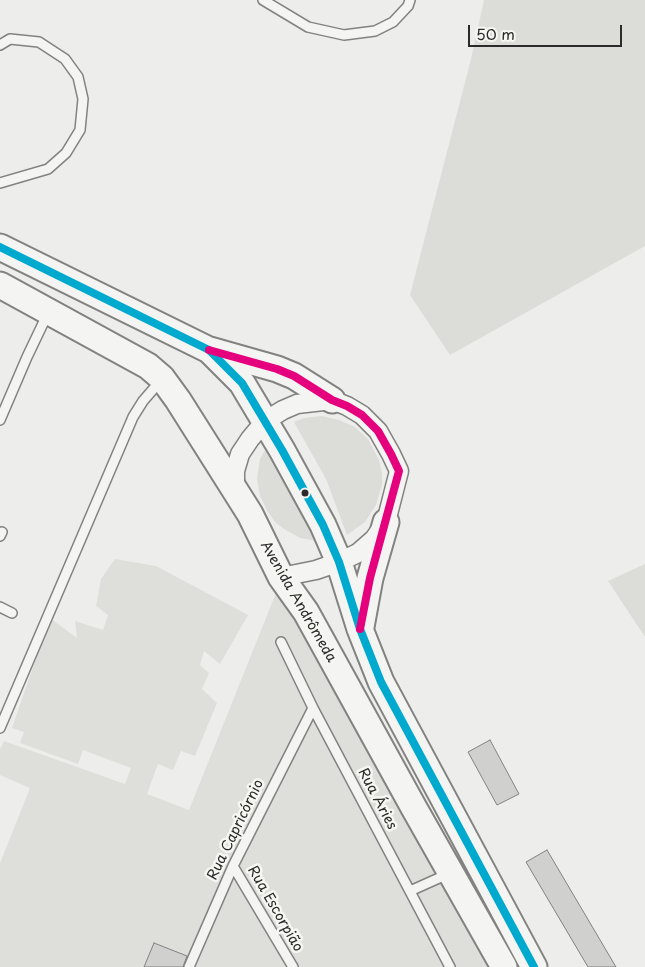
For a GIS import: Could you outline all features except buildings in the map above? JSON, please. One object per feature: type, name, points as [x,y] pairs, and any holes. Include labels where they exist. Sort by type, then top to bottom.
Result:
[{"type":"main road","points":[[0,247],[209,350],[277,369],[294,376],[332,400]]},
{"type":"main road","name":"Avenida Andrômeda","points":[[0,285],[141,362],[162,378],[250,514],[281,577],[306,612],[504,967]]},
{"type":"main road","points":[[209,350],[242,383],[322,525],[339,562],[360,629],[381,682],[534,967]]},
{"type":"main road","points":[[360,629],[370,578],[386,522]]},
{"type":"street","points":[[235,490],[235,471],[240,454],[250,439],[265,421],[297,404],[332,400],[362,415],[378,431],[400,471],[386,522],[374,539],[358,553],[339,562],[281,577]]},
{"type":"lane","points":[[263,0],[308,27],[344,36],[375,31],[392,22],[408,6],[410,0]]},
{"type":"lane","points":[[0,45],[5,39],[39,42],[65,59],[78,77],[83,99],[80,130],[66,154],[48,169],[0,183]]},
{"type":"lane","points":[[0,420],[49,311]]},
{"type":"lane","points":[[0,728],[132,417],[162,378]]},
{"type":"lane","points":[[0,607],[12,613]]},
{"type":"lane","name":"Rua Áries","points":[[281,642],[313,708],[450,967]]},
{"type":"lane","name":"Rua Capricórnio","points":[[189,967],[233,866],[313,708]]},
{"type":"lane","name":"Rua Escorpião","points":[[233,866],[293,967]]},
{"type":"lane","points":[[410,892],[451,873]]},
{"type":"shaded area","points":[[484,0],[645,0],[645,246],[450,355],[410,295],[471,59]]},
{"type":"shaded area","points":[[322,416],[339,420],[355,427],[368,439],[379,460],[382,473],[382,485],[376,505],[365,522],[347,535],[326,479],[294,422],[304,418]]},
{"type":"shaded area","points":[[268,445],[318,541],[300,538],[284,529],[275,522],[268,512],[260,496],[257,478],[260,459]]},
{"type":"shaded area","points":[[115,559],[156,566],[248,615],[220,664],[204,651],[200,665],[209,673],[202,689],[217,703],[195,756],[181,751],[173,770],[158,764],[147,794],[189,810],[278,588],[495,967],[0,967],[0,863],[30,788],[0,775],[0,749],[4,741],[125,784],[131,768],[83,750],[78,764],[20,743],[24,732],[12,728],[50,618],[77,638],[75,621],[103,630],[108,615],[96,606],[101,579]]},
{"type":"shaded area","points":[[645,564],[645,637],[608,581]]},
{"type":"transit line","points":[[0,247],[209,350],[242,383],[282,450],[323,525],[339,562],[360,629],[381,682],[534,967]]},
{"type":"transit line","points":[[209,350],[277,369],[294,376],[332,400],[347,406],[362,415],[378,431],[391,454],[399,471],[370,578],[360,629]]}]
